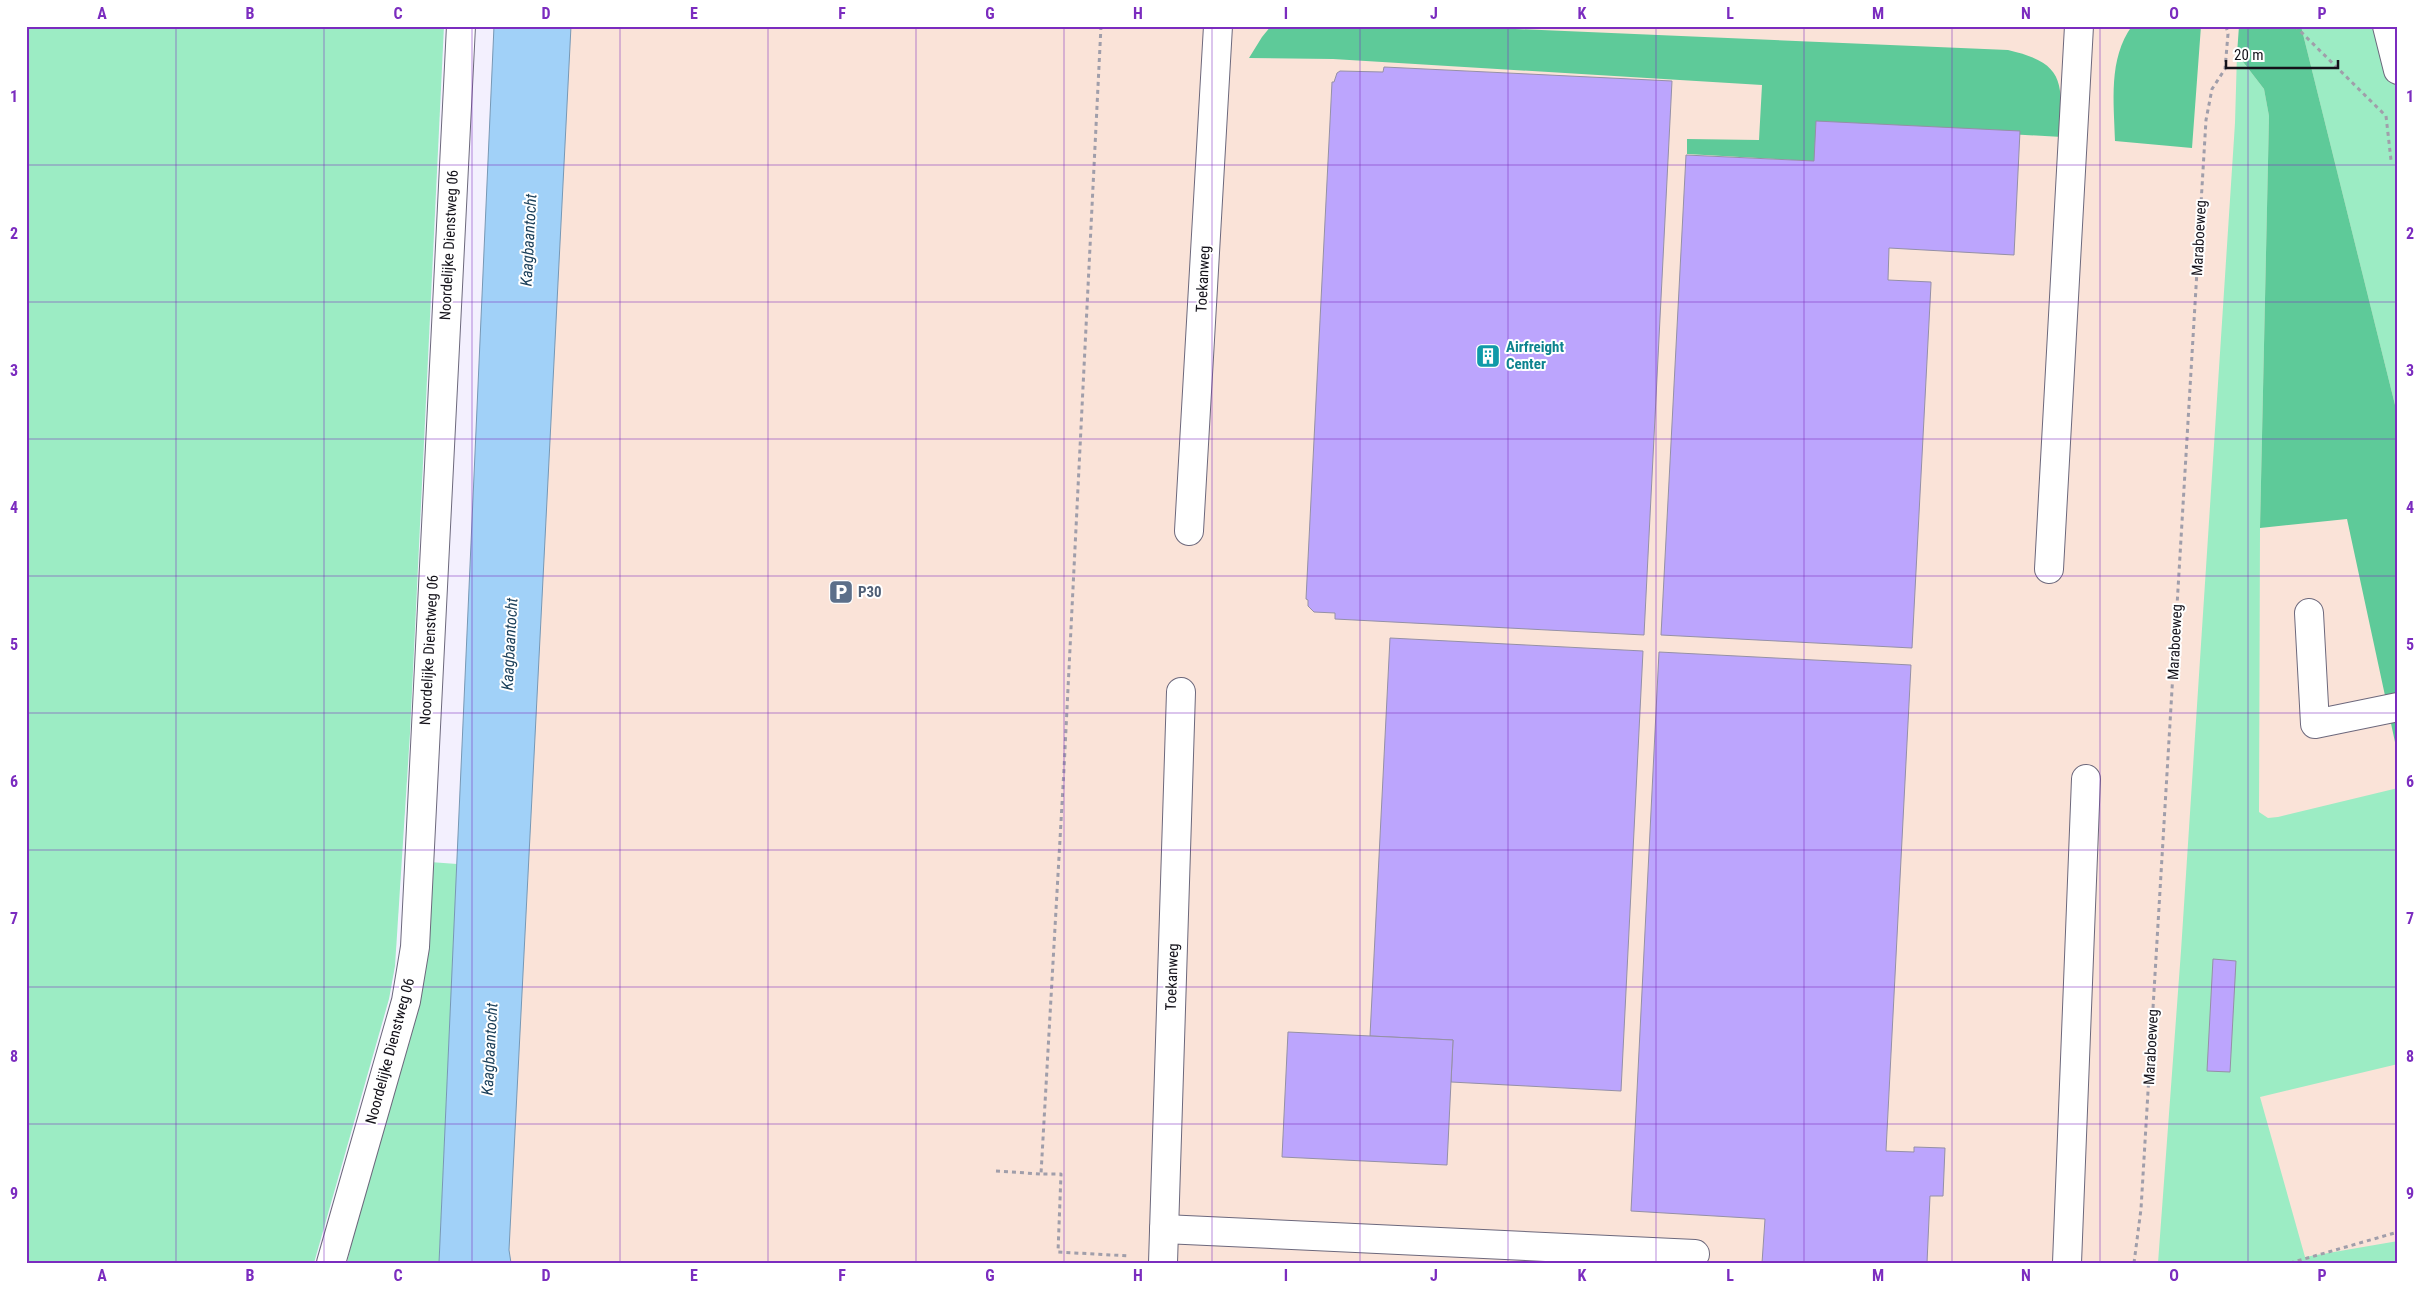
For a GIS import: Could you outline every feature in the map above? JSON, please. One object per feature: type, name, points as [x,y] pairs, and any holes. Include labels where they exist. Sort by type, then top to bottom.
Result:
[{"type":"street","name":"Noordelijke Dienstweg 06","points":[[331,1263],[406,1001],[415,947],[460,26]]},
{"type":"street","name":"Toekanweg","points":[[1188,531],[1218,26]]},
{"type":"street","points":[[2049,569],[2079,26]]},
{"type":"street","points":[[2387,26],[2398,70]]},
{"type":"street","points":[[2309,613],[2316,724],[2398,707]]},
{"type":"street","name":"Toekanweg","points":[[1163,1260],[1181,692]]},
{"type":"street","points":[[2067,1263],[2086,779]]},
{"type":"street","points":[[1164,1229],[1695,1254]]},
{"type":"path","points":[[1041,1174],[1063,789],[1101,26]]},
{"type":"path","name":"Maraboeweg","points":[[2134,1263],[2141,1209],[2206,120],[2212,90],[2225,69],[2228,34],[2226,26]]},
{"type":"path","points":[[2295,26],[2386,116],[2391,160]]},
{"type":"path","points":[[996,1171],[1061,1174],[1058,1252],[1163,1260]]},
{"type":"path","points":[[2290,1263],[2398,1232]]},
{"type":"shaded area","points":[[564,26],[2398,26],[2398,1263],[505,1263]]},
{"type":"green space","points":[[26,26],[444,26],[410,733],[395,966],[389,999],[314,1263],[26,1263]]},
{"type":"green space","points":[[1271,26],[1447,26],[2008,50],[2041,62],[2051,69],[2060,89],[2062,137],[1831,124],[1828,162],[1687,154],[1687,139],[1759,140],[1762,85],[1333,59],[1249,58]]},
{"type":"green space","points":[[2132,26],[2201,26],[2192,148],[2115,141],[2114,81],[2116,67],[2124,39]]},
{"type":"green space","points":[[2239,26],[2301,26],[2398,417],[2398,756],[2347,519],[2260,528],[2269,116],[2264,89],[2237,54]]},
{"type":"green space","points":[[2301,26],[2385,26],[2398,75],[2398,417]]},
{"type":"green space","points":[[2237,54],[2264,89],[2269,116],[2260,528],[2259,812],[2268,818],[2278,817],[2398,788],[2398,1064],[2260,1097],[2305,1257],[2398,1241],[2398,1263],[2158,1263],[2181,951],[2235,123]]},
{"type":"green space","points":[[430,862],[457,864],[439,1263],[347,1263],[360,1207],[410,1040],[417,1010]]},
{"type":"water","name":"Kaagbaantocht","points":[[494,26],[571,26],[509,1250],[511,1263],[439,1263]]},
{"type":"building","name":"Airfreight Center","points":[[1384,67],[1672,81],[1644,635],[1335,619],[1335,613],[1314,612],[1308,606],[1308,600],[1306,599],[1332,82],[1334,82],[1337,73],[1340,71],[1383,72]]},
{"type":"building","points":[[1816,121],[2020,131],[2014,255],[1889,248],[1888,280],[1931,282],[1912,648],[1661,635],[1686,155],[1814,161]]},
{"type":"building","points":[[1390,638],[1643,651],[1621,1091],[1451,1082],[1453,1040],[1370,1036]]},
{"type":"building","points":[[1659,652],[1911,665],[1886,1151],[1914,1152],[1914,1147],[1945,1148],[1943,1196],[1930,1196],[1927,1263],[1762,1263],[1765,1219],[1631,1211]]},
{"type":"building","points":[[2213,959],[2236,961],[2230,1072],[2207,1071]]},
{"type":"building","points":[[1288,1032],[1453,1040],[1447,1165],[1282,1157]]},
{"type":"place","name":"Airfreight Center","points":[[1488,356]]},
{"type":"place","name":"P30","points":[[841,592]]}]
